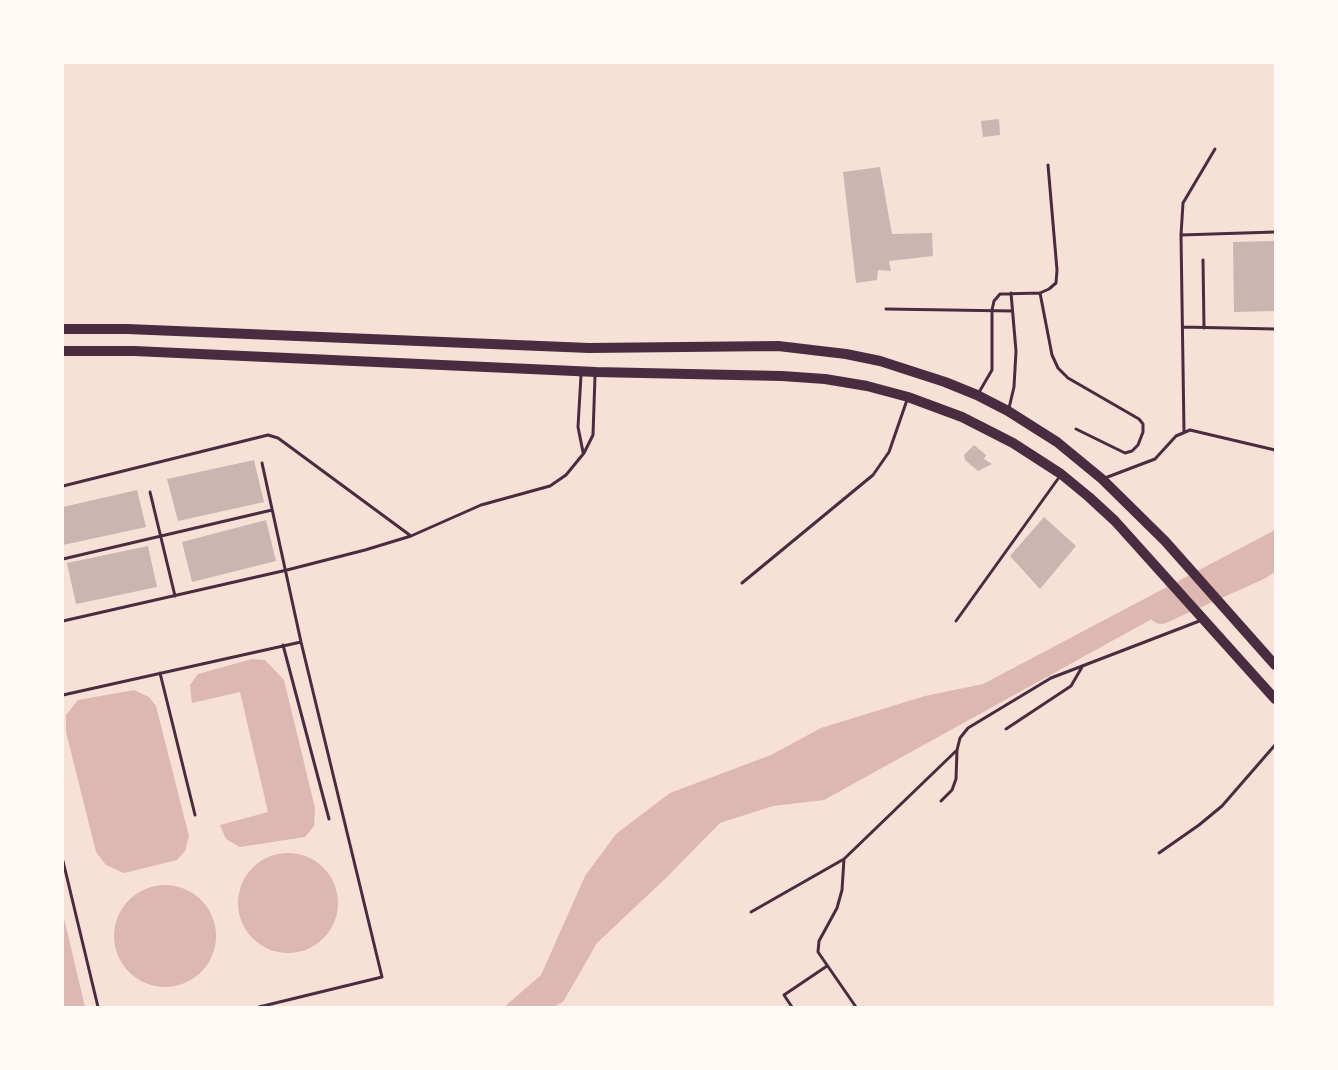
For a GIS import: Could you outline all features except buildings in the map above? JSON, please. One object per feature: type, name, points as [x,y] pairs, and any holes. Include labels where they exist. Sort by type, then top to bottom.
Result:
[{"type":"highway","points":[[63,328],[589,348],[778,346],[846,354],[880,361],[977,395],[1008,411],[1057,442],[1102,479],[1165,541],[1275,665]]},
{"type":"highway","points":[[63,351],[146,351],[596,372],[782,376],[825,379],[867,386],[908,397],[945,409],[988,429],[1061,474],[1114,521],[1275,699]]},
{"type":"lane","points":[[1184,432],[1181,235],[1183,203],[1215,149]]},
{"type":"lane","points":[[977,395],[992,370],[994,301],[1000,294],[1040,293],[1056,283],[1057,270],[1048,165]]},
{"type":"lane","points":[[1181,235],[1275,232]]},
{"type":"lane","points":[[1203,260],[1204,328]]},
{"type":"lane","points":[[1008,411],[1014,387],[1016,351],[1011,293]]},
{"type":"lane","points":[[1040,293],[1052,355],[1058,368],[1068,378],[1139,419],[1143,424],[1138,446],[1125,453],[1076,429]]},
{"type":"lane","points":[[886,309],[1012,311]]},
{"type":"lane","points":[[1183,327],[1275,329]]},
{"type":"lane","points":[[581,371],[578,427],[584,453]]},
{"type":"lane","points":[[63,621],[287,570],[411,536],[481,505],[550,486],[566,475],[584,453],[593,435],[596,372]]},
{"type":"lane","points":[[742,583],[873,475],[889,452],[908,397]]},
{"type":"lane","points":[[1102,479],[1155,459],[1176,436],[1190,430],[1275,450]]},
{"type":"lane","points":[[63,486],[268,435],[278,438],[411,536]]},
{"type":"lane","points":[[260,1007],[382,977],[301,642],[262,463]]},
{"type":"lane","points":[[956,621],[1061,474]]},
{"type":"lane","points":[[150,492],[175,596]]},
{"type":"lane","points":[[63,559],[272,510]]},
{"type":"lane","points":[[941,801],[952,790],[956,779],[957,750],[960,738],[969,728],[1051,678],[1201,616]]},
{"type":"lane","points":[[63,694],[301,642]]},
{"type":"lane","points":[[283,645],[329,819]]},
{"type":"lane","points":[[1006,729],[1071,686],[1083,665]]},
{"type":"lane","points":[[160,673],[195,815]]},
{"type":"lane","points":[[1159,853],[1222,806],[1275,745]]},
{"type":"lane","points":[[751,912],[844,859],[957,750]]},
{"type":"lane","points":[[844,859],[842,890],[837,908],[819,941],[818,952],[856,1007]]},
{"type":"lane","points":[[63,861],[98,1007]]},
{"type":"lane","points":[[792,1007],[784,995],[827,966]]},
{"type":"shaded area","points":[[1275,530],[1275,551],[824,800],[773,806],[720,823],[597,943],[563,1002],[553,1007],[504,1007],[541,975],[585,876],[616,834],[670,793],[771,755],[821,728],[925,696],[983,684]]},
{"type":"shaded area","points":[[252,659],[265,660],[284,680],[315,808],[314,826],[305,837],[240,847],[226,839],[220,825],[268,812],[240,692],[192,703],[190,685],[198,674]]},
{"type":"shaded area","points":[[134,690],[149,697],[156,706],[189,836],[185,851],[177,860],[124,873],[106,865],[96,852],[66,732],[66,715],[78,700]]},
{"type":"shaded area","points":[[288,853],[307,857],[323,868],[334,884],[338,903],[334,922],[323,938],[307,949],[288,953],[269,949],[253,938],[242,922],[238,903],[242,884],[253,868],[269,857]]},
{"type":"shaded area","points":[[165,885],[185,888],[194,893],[208,907],[213,916],[216,936],[213,956],[208,965],[194,979],[185,984],[165,987],[145,984],[136,979],[122,965],[117,956],[114,936],[117,916],[122,907],[136,893],[145,888]]},
{"type":"shaded area","points":[[63,914],[85,1007],[63,1007]]},
{"type":"waterway","points":[[1161,612],[1261,567],[1275,557]]}]
